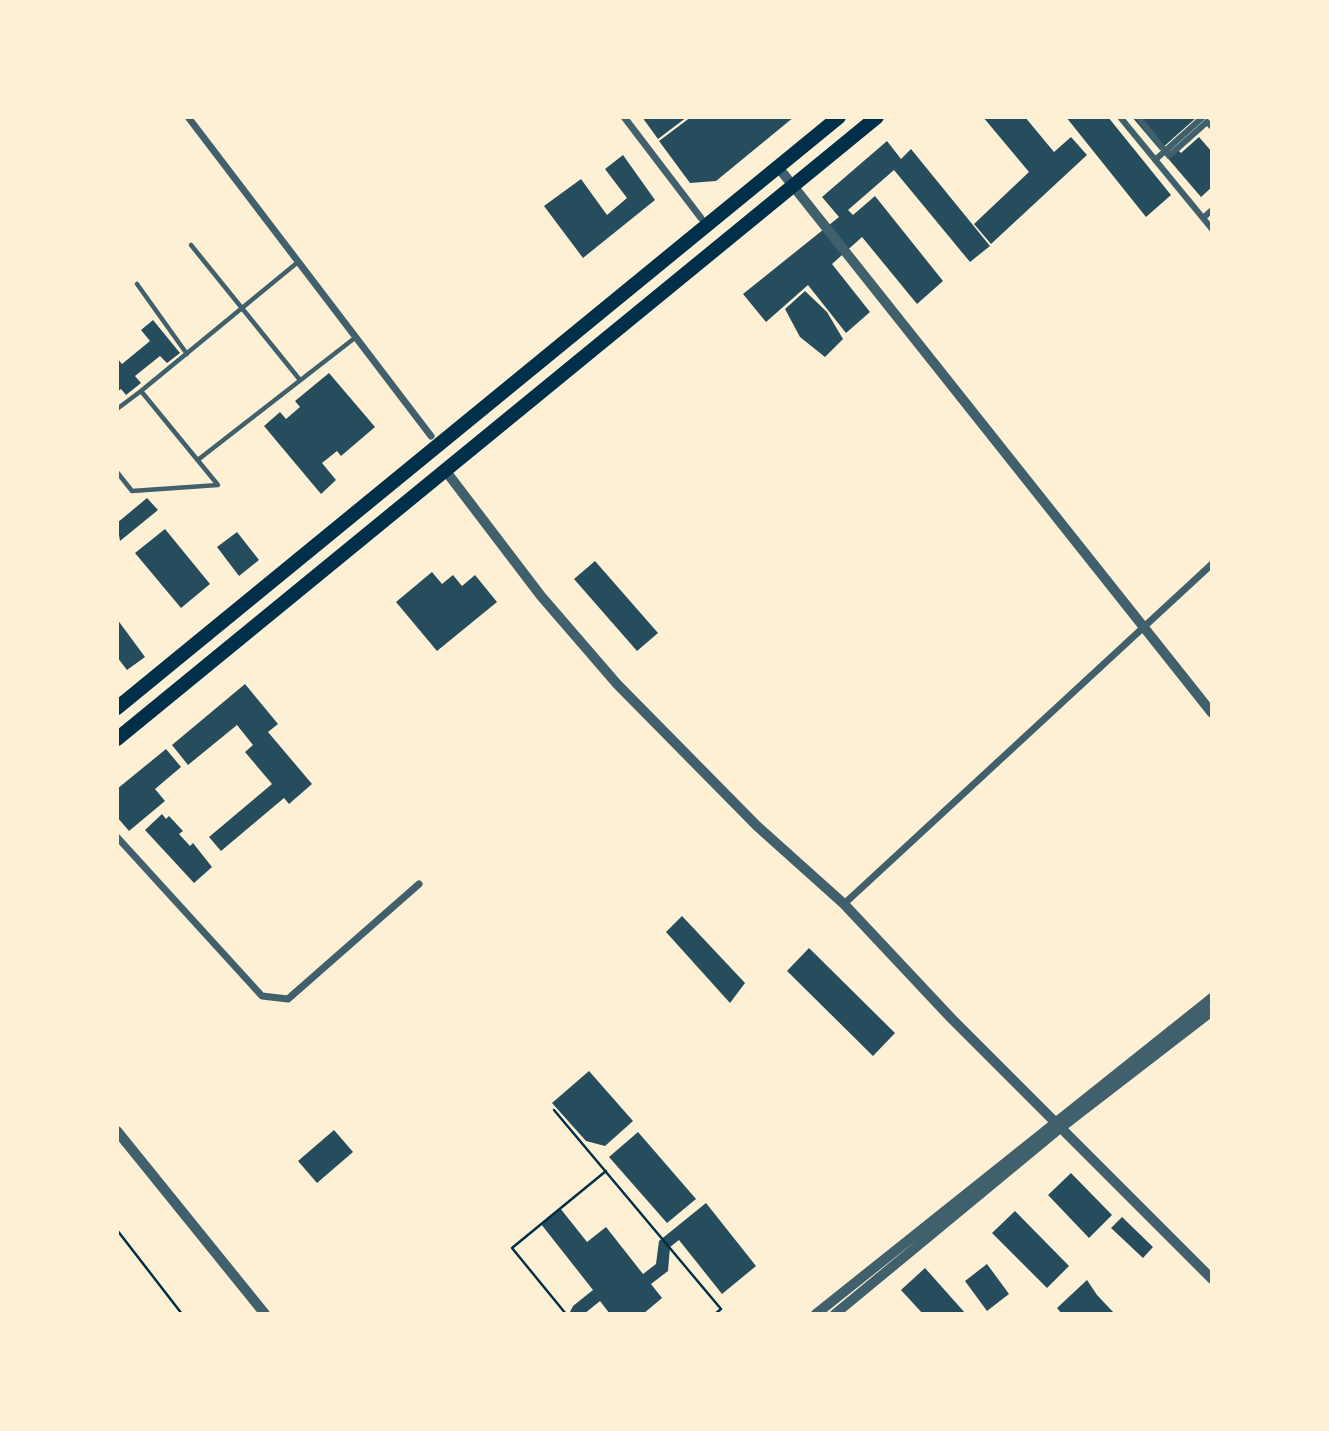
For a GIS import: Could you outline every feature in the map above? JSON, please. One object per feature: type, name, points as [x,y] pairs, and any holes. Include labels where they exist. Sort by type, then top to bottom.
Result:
[{"type":"main road","points":[[117,708],[838,117]]},
{"type":"main road","points":[[117,739],[877,117]]},
{"type":"street","points":[[188,117],[430,436]]},
{"type":"street","points":[[624,117],[701,218]]},
{"type":"street","points":[[1120,117],[1212,229]]},
{"type":"street","points":[[1138,117],[1169,156],[1207,122],[1212,127]]},
{"type":"street","points":[[1155,160],[1203,117]]},
{"type":"street","points":[[778,167],[1212,713]]},
{"type":"street","points":[[1203,218],[1212,211]]},
{"type":"street","points":[[445,470],[541,596],[617,684],[757,826],[844,904],[1056,1125],[1212,1279]]},
{"type":"street","points":[[844,904],[1212,564]]},
{"type":"street","points":[[117,837],[262,996],[288,999],[419,884]]},
{"type":"street","points":[[816,1314],[1212,998]]},
{"type":"street","points":[[835,1314],[1056,1125],[1212,1011]]},
{"type":"street","points":[[117,1131],[265,1314]]},
{"type":"lane","points":[[191,245],[300,380]]},
{"type":"lane","points":[[117,410],[298,262]]},
{"type":"lane","points":[[137,284],[187,354]]},
{"type":"lane","points":[[199,459],[356,337]]},
{"type":"lane","points":[[117,472],[132,491],[218,485],[141,391]]},
{"type":"path","points":[[554,1111],[721,1309],[715,1314]]},
{"type":"path","points":[[566,1314],[512,1248],[606,1171]]},
{"type":"path","points":[[117,1230],[182,1314]]},
{"type":"building","points":[[642,117],[687,117],[658,139]]},
{"type":"building","points":[[691,117],[794,117],[716,181],[690,183],[659,141]]},
{"type":"building","points":[[983,117],[1025,117],[1054,152],[1071,137],[1087,155],[991,244],[974,224],[1029,172]]},
{"type":"building","points":[[1066,117],[1108,117],[1171,195],[1146,217]]},
{"type":"building","points":[[1132,117],[1197,117],[1160,150]]},
{"type":"building","points":[[1199,137],[1212,152],[1212,187],[1201,197],[1165,155],[1175,147],[1181,153]]},
{"type":"building","points":[[887,141],[901,159],[911,149],[990,246],[970,262],[894,170],[848,210],[853,215],[875,196],[943,281],[917,304],[862,237],[832,264],[870,312],[846,333],[808,285],[766,322],[743,294],[839,217],[822,197]]},
{"type":"building","points":[[623,155],[655,200],[583,258],[544,206],[581,179],[607,215],[627,198],[605,169]]},
{"type":"building","points":[[805,291],[827,312],[843,339],[825,357],[800,337],[785,309]]},
{"type":"building","points":[[153,320],[180,353],[167,363],[160,356],[135,376],[141,383],[126,395],[121,389],[117,392],[117,358],[122,364],[150,341],[141,330]]},
{"type":"building","points":[[329,373],[375,427],[341,456],[337,451],[322,463],[336,480],[321,494],[264,426],[280,412],[286,419],[300,407],[295,401]]},
{"type":"building","points":[[147,498],[158,510],[120,541],[117,523]]},
{"type":"building","points":[[165,529],[210,584],[181,608],[135,553]]},
{"type":"building","points":[[237,532],[259,560],[239,576],[217,547]]},
{"type":"building","points":[[595,561],[658,633],[637,651],[574,579]]},
{"type":"building","points":[[432,572],[442,584],[453,575],[462,586],[475,575],[497,602],[437,651],[396,602]]},
{"type":"building","points":[[117,619],[145,657],[127,670],[117,657]]},
{"type":"building","points":[[245,684],[278,724],[268,732],[312,784],[289,804],[284,798],[221,851],[209,837],[272,784],[245,752],[253,745],[237,725],[188,765],[172,745]]},
{"type":"building","points":[[166,749],[181,767],[155,789],[165,801],[129,831],[117,817],[117,789]]},
{"type":"building","points":[[162,814],[166,819],[169,816],[183,831],[179,834],[190,846],[193,843],[212,867],[194,883],[145,830]]},
{"type":"building","points":[[682,916],[745,983],[730,1003],[666,932]]},
{"type":"building","points":[[809,948],[895,1033],[873,1056],[787,971]]},
{"type":"building","points":[[589,1071],[633,1121],[605,1146],[586,1141],[552,1103]]},
{"type":"building","points":[[334,1130],[353,1152],[317,1183],[298,1161]]},
{"type":"building","points":[[638,1132],[696,1199],[667,1223],[609,1157]]},
{"type":"building","points":[[1071,1173],[1112,1215],[1089,1238],[1048,1195]]},
{"type":"building","points":[[706,1203],[756,1266],[722,1294],[679,1240],[670,1247],[668,1271],[651,1284],[662,1298],[643,1314],[610,1314],[600,1301],[584,1314],[569,1314],[573,1306],[593,1290],[541,1224],[560,1208],[587,1242],[606,1227],[643,1274],[656,1264],[659,1241]]},
{"type":"building","points":[[1015,1211],[1069,1266],[1047,1288],[992,1233]]},
{"type":"building","points":[[1122,1217],[1153,1247],[1143,1258],[1111,1228]]},
{"type":"building","points":[[987,1264],[1009,1294],[987,1311],[965,1281]]},
{"type":"building","points":[[925,1268],[966,1314],[923,1314],[901,1290]]},
{"type":"building","points":[[1087,1280],[1115,1314],[1062,1314],[1057,1308]]}]
